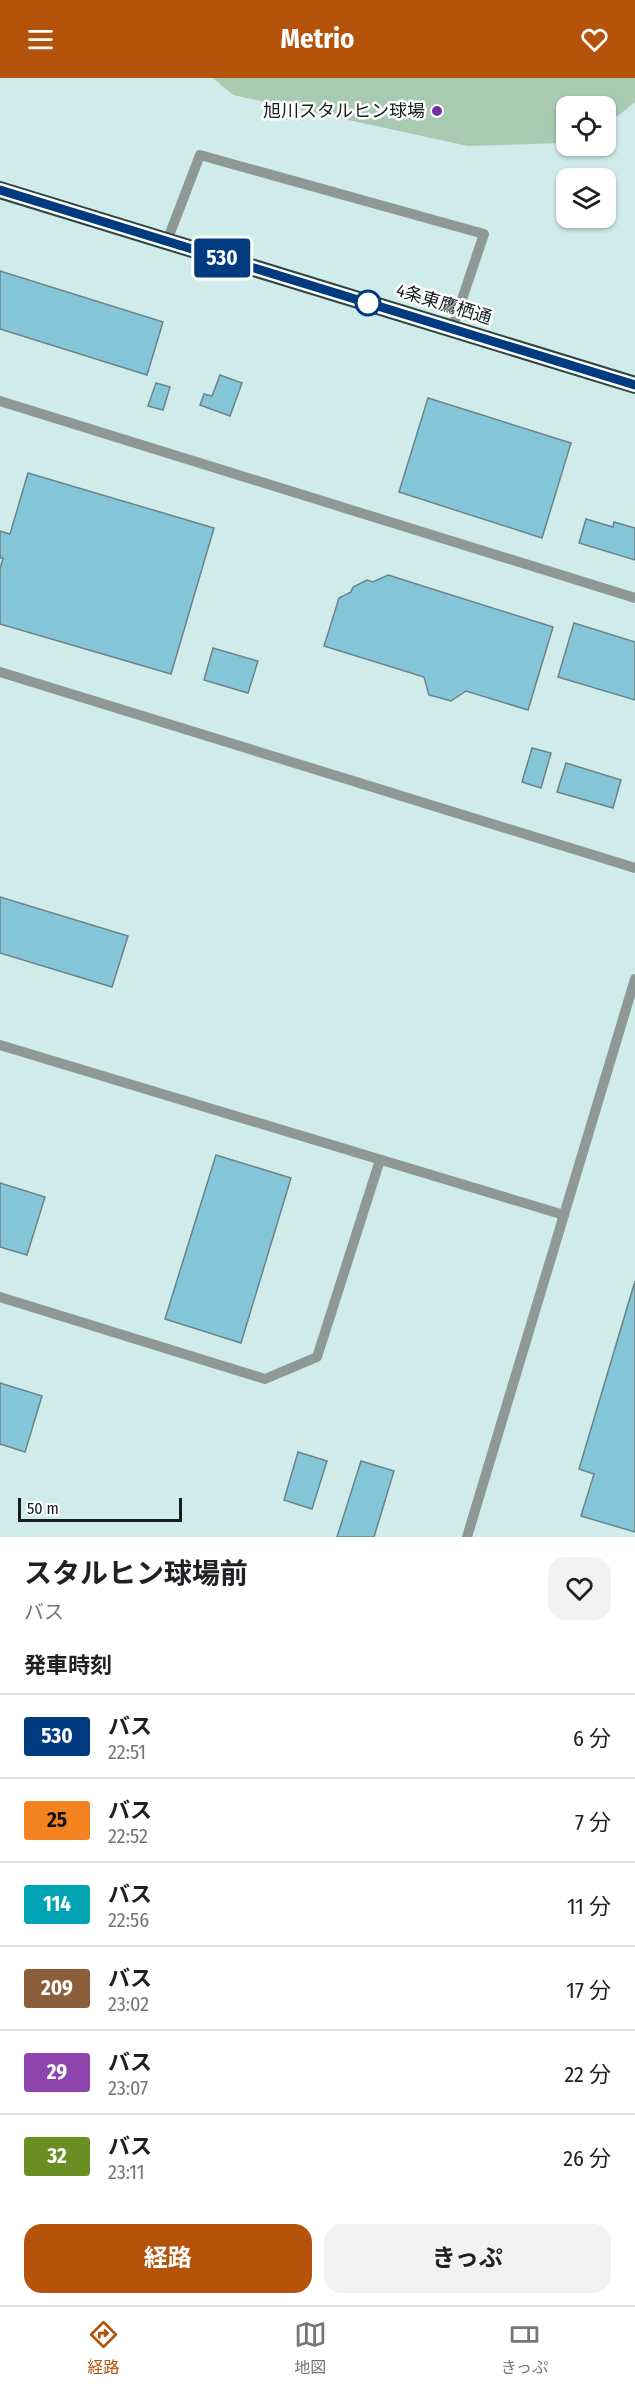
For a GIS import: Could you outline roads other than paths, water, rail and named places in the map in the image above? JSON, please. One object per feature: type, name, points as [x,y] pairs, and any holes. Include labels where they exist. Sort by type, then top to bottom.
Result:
[{"type":"highway","name":"4条東鷹栖通","points":[[0,190],[635,385]]},
{"type":"lane","points":[[167,241],[200,155],[484,234],[452,328]]},
{"type":"lane","points":[[0,401],[635,598]]},
{"type":"lane","points":[[0,672],[635,868]]},
{"type":"lane","points":[[467,1537],[635,979]]},
{"type":"lane","points":[[0,1045],[564,1215]]},
{"type":"lane","points":[[0,1297],[265,1379],[317,1357],[380,1160]]},
{"type":"place","name":"旭川スタルヒン球場","points":[[437,111]]}]
